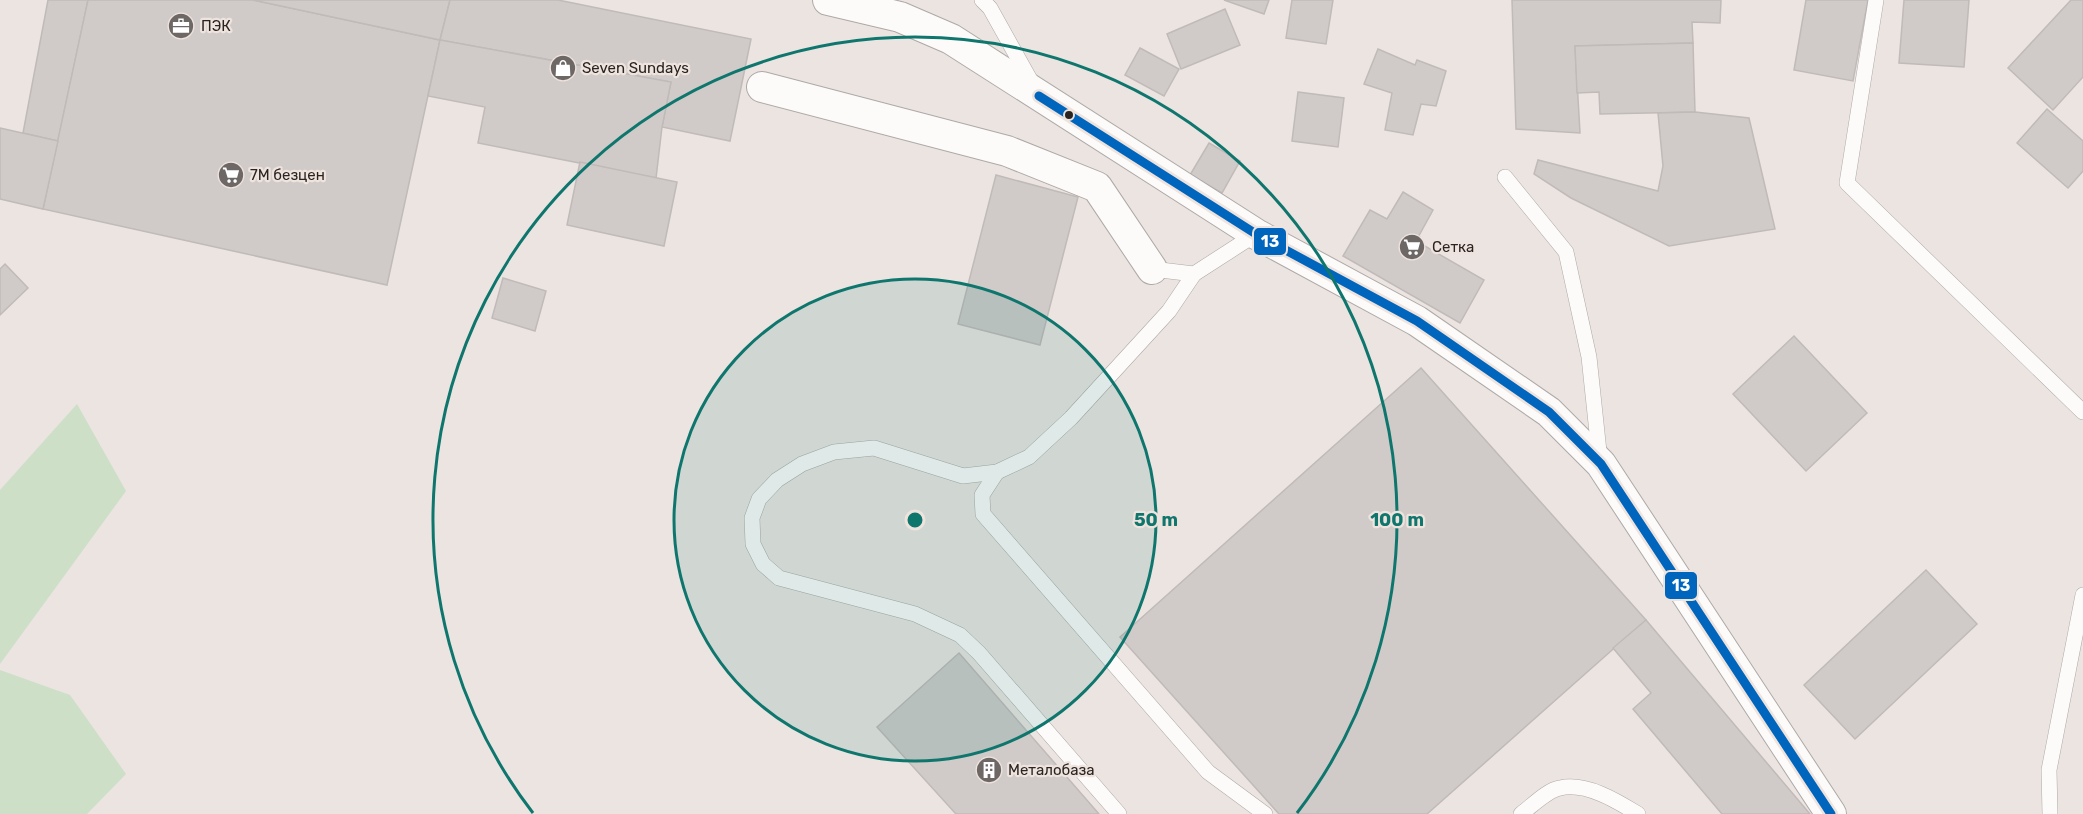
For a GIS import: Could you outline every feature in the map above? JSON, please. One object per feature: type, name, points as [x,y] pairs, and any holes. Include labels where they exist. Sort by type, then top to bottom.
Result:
[{"type":"street","points":[[828,0],[900,17],[951,39],[1256,234],[1417,321],[1550,412],[1601,464],[1831,814]]},
{"type":"street","points":[[762,87],[1007,151],[1097,187],[1152,269]]},
{"type":"lane","points":[[982,0],[990,8],[1039,96]]},
{"type":"lane","points":[[1876,0],[1847,183],[2083,412]]},
{"type":"lane","points":[[1505,177],[1566,252],[1589,357],[1601,464]]},
{"type":"lane","points":[[1119,814],[1030,710],[960,635],[915,614],[779,578],[763,564],[753,544],[752,518],[759,499],[777,480],[802,464],[834,452],[874,448],[963,476],[997,472],[1029,457],[1071,418],[1169,311],[1194,274],[1256,234]]},
{"type":"lane","points":[[1152,269],[1194,274]]},
{"type":"lane","points":[[997,472],[982,495],[983,513],[1208,772],[1265,814]]},
{"type":"lane","points":[[2050,814],[2049,771],[2083,595]]},
{"type":"lane","points":[[1521,814],[1558,788],[1578,787],[1601,794],[1638,814]]},
{"type":"green space","points":[[77,404],[126,491],[0,664],[0,490]]},
{"type":"green space","points":[[0,670],[70,695],[126,774],[87,814],[0,814]]},
{"type":"building","points":[[48,0],[88,0],[58,141],[23,133]]},
{"type":"building","name":"7М безцен","points":[[88,0],[253,0],[440,40],[387,285],[43,209]]},
{"type":"building","points":[[253,0],[450,0],[440,40]]},
{"type":"building","points":[[450,0],[558,0],[751,39],[730,141],[662,127],[671,82],[440,40]]},
{"type":"building","points":[[1224,0],[1269,0],[1264,14]]},
{"type":"building","points":[[1292,0],[1333,0],[1326,44],[1286,38]]},
{"type":"building","points":[[1512,0],[1721,0],[1720,23],[1692,22],[1693,43],[1575,46],[1580,133],[1516,129]]},
{"type":"building","points":[[1806,0],[1868,0],[1853,81],[1794,70]]},
{"type":"building","points":[[1904,0],[1969,0],[1964,67],[1899,63]]},
{"type":"building","points":[[2071,0],[2083,0],[2083,77],[2053,110],[2008,68]]},
{"type":"building","points":[[1225,9],[1240,45],[1181,69],[1167,34]]},
{"type":"building","points":[[440,40],[671,82],[662,127],[656,178],[478,143],[485,107],[428,96]]},
{"type":"building","points":[[1693,43],[1695,112],[1600,114],[1599,92],[1577,93],[1575,46]]},
{"type":"building","points":[[1140,48],[1179,69],[1164,96],[1125,75]]},
{"type":"building","points":[[1378,49],[1415,65],[1417,60],[1446,71],[1436,106],[1421,104],[1413,135],[1385,130],[1392,93],[1364,84]]},
{"type":"building","points":[[1298,92],[1344,98],[1338,147],[1292,141]]},
{"type":"building","points":[[2047,109],[2083,141],[2083,171],[2068,188],[2017,143]]},
{"type":"building","points":[[1695,112],[1749,118],[1775,229],[1669,246],[1571,198],[1534,174],[1538,160],[1658,191],[1663,166],[1658,113]]},
{"type":"building","points":[[0,128],[58,141],[43,209],[0,199]]},
{"type":"building","points":[[1209,143],[1240,161],[1222,193],[1190,175]]},
{"type":"building","points":[[580,162],[677,182],[664,246],[567,225]]},
{"type":"building","points":[[996,175],[1078,197],[1040,345],[958,324]]},
{"type":"building","points":[[1403,192],[1433,210],[1416,241],[1484,280],[1460,323],[1343,256],[1370,210],[1387,219]]},
{"type":"building","points":[[5,264],[28,288],[0,315],[0,269]]},
{"type":"building","points":[[503,278],[546,291],[535,331],[492,318]]},
{"type":"building","points":[[1794,336],[1867,413],[1806,471],[1733,394]]},
{"type":"building","points":[[1421,368],[1646,620],[1427,814],[1279,814],[1120,637]]},
{"type":"building","points":[[1926,570],[1977,624],[1855,739],[1804,685]]},
{"type":"building","points":[[1646,620],[1810,814],[1722,814],[1633,709],[1651,693],[1613,648]]},
{"type":"building","name":"Металобаза","points":[[959,653],[1099,814],[956,814],[877,727]]},
{"type":"transit line","name":"13","points":[[1039,96],[1256,234],[1417,321],[1549,412],[1601,464],[1831,814]]},
{"type":"place","name":"ПЭК","points":[[181,26]]},
{"type":"place","name":"Seven Sundays","points":[[563,68]]},
{"type":"place","name":"7М безцен","points":[[231,175]]},
{"type":"place","name":"Сетка","points":[[1412,247]]},
{"type":"place","name":"Металобаза","points":[[989,770]]}]
